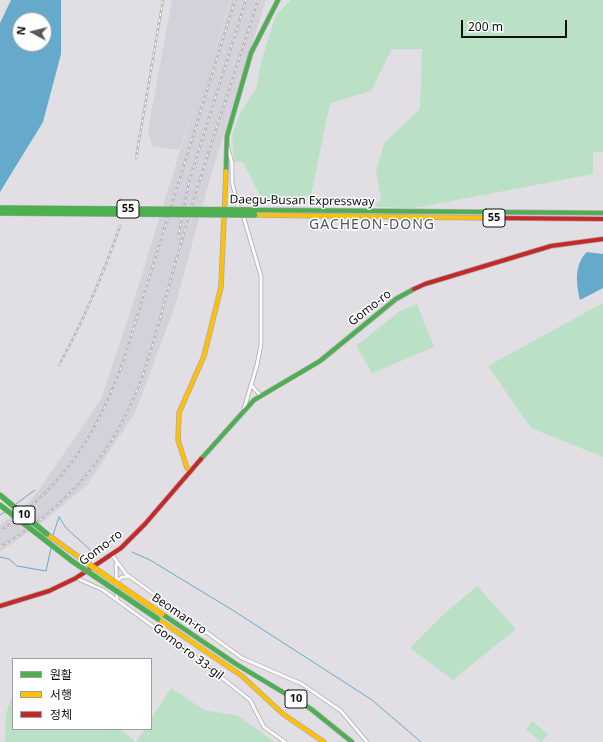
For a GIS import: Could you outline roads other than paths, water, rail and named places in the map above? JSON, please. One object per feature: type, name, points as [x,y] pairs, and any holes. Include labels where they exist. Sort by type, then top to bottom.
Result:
[{"type":"main road","points":[[191,471],[187,468],[178,440],[179,413],[204,356],[221,287],[224,250],[227,144],[234,111],[251,54],[278,0]]},
{"type":"main road","name":"Daegu-Busan Expressway","points":[[0,208],[337,214],[603,213]]},
{"type":"main road","name":"Daegu-Busan Expressway","points":[[0,213],[256,213]]},
{"type":"main road","name":"Daegu-Busan Expressway","points":[[384,214],[603,219]]},
{"type":"main road","name":"Gomo-ro","points":[[0,606],[49,591],[76,578],[112,555],[145,524],[244,409],[260,395],[320,361],[396,299],[425,284],[551,246],[603,239]]},
{"type":"main road","name":"Beoman-ro","points":[[0,495],[83,561],[235,664],[320,714],[336,726],[352,742]]},
{"type":"main road","name":"Beoman-ro","points":[[0,505],[72,561],[242,676],[283,714],[324,742]]},
{"type":"street","points":[[227,144],[230,150],[232,182],[236,203],[239,212],[243,215],[261,276],[261,344],[257,366],[244,409]]},
{"type":"street","points":[[251,385],[260,395]]},
{"type":"street","points":[[112,555],[116,563],[130,577],[242,658],[302,684],[341,711],[367,742]]},
{"type":"street","points":[[116,563],[117,600]]},
{"type":"street","points":[[116,581],[122,577],[130,577]]},
{"type":"street","name":"Gomo-ro 33-gil","points":[[76,578],[97,587],[117,600],[169,637],[250,700],[264,727],[285,742]]},
{"type":"water","points":[[11,0],[61,0],[61,54],[43,122],[0,192],[0,23]]},
{"type":"water","points":[[587,252],[603,254],[603,288],[580,300],[577,274],[580,262]]},
{"type":"waterway","points":[[16,504],[35,490]]},
{"type":"waterway","points":[[0,515],[5,512]]},
{"type":"waterway","points":[[59,517],[66,528],[96,555]]},
{"type":"waterway","points":[[53,535],[59,517]]},
{"type":"waterway","points":[[0,557],[9,559],[17,566],[46,571],[51,548]]},
{"type":"waterway","points":[[132,552],[150,560],[234,611],[372,700],[421,742]]},
{"type":"railway","points":[[136,158],[163,0]]},
{"type":"railway","points":[[0,531],[43,495],[61,476],[77,456],[103,411],[124,359],[235,0]]},
{"type":"railway","points":[[178,238],[189,182],[246,0]]},
{"type":"railway","points":[[0,547],[20,534],[58,505],[74,488],[104,451],[117,431],[133,399],[150,354],[192,205],[258,0]]},
{"type":"railway","points":[[59,365],[77,331],[92,297],[120,226]]},
{"type":"district","name":"GACHEON-DONG","points":[[372,225]]}]
